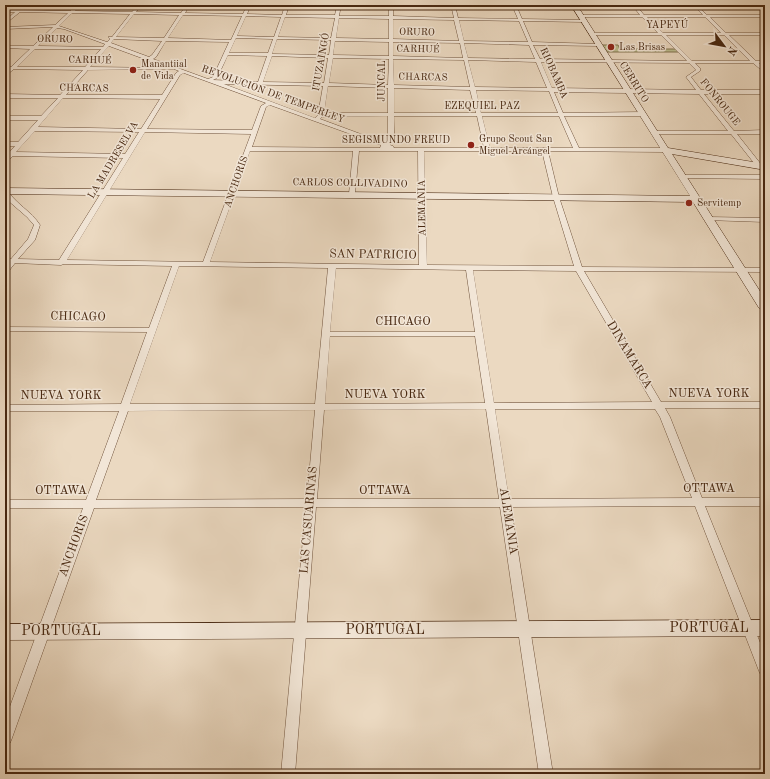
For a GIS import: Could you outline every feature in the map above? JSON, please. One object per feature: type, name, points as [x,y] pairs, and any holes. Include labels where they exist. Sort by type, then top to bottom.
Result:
[{"type":"street","points":[[5,23],[27,5]]},
{"type":"street","points":[[5,75],[79,5]]},
{"type":"street","points":[[5,161],[107,46],[140,5]]},
{"type":"street","points":[[149,59],[154,56],[188,5]]},
{"type":"street","points":[[209,80],[215,78],[249,5]]},
{"type":"street","points":[[260,82],[287,5]]},
{"type":"street","name":"ITUZAINGÓ","points":[[319,117],[339,5]]},
{"type":"street","name":"JUNCAL","points":[[386,145],[391,141],[391,5]]},
{"type":"street","points":[[453,5],[487,149]]},
{"type":"street","name":"RIOBAMBA","points":[[514,5],[576,149]]},
{"type":"street","name":"CERRITO","points":[[574,5],[765,308]]},
{"type":"street","points":[[634,5],[643,16],[664,34],[692,62]]},
{"type":"street","points":[[697,7],[765,72]]},
{"type":"street","points":[[5,11],[520,20],[643,16],[765,16]]},
{"type":"street","name":"REVOLUCION DE TEMPERLEY","points":[[5,28],[56,26],[65,28],[107,46],[176,68],[270,103],[319,117],[396,149]]},
{"type":"street","name":"YAPEYÚ","points":[[593,34],[765,34]]},
{"type":"street","name":"ORURO","points":[[91,38],[276,38],[599,45]]},
{"type":"street","name":"ORURO","points":[[5,47],[107,46]]},
{"type":"street","name":"CARHUÉ","points":[[226,54],[538,61],[765,62]]},
{"type":"street","name":"FONROUGE","points":[[692,62],[699,70],[688,77],[757,163],[755,166]]},
{"type":"street","name":"CARHUÉ","points":[[5,68],[176,68]]},
{"type":"street","name":"LA MADRESELVA","points":[[61,263],[178,74],[184,71]]},
{"type":"street","name":"CHARCAS","points":[[216,83],[260,82],[629,92],[765,92]]},
{"type":"street","name":"CHARCAS","points":[[5,96],[164,98]]},
{"type":"street","name":"ANCHORIS","points":[[206,265],[264,106],[270,103]]},
{"type":"street","name":"EZEQUIEL PAZ","points":[[319,117],[391,115],[642,114]]},
{"type":"street","points":[[5,118],[42,118]]},
{"type":"street","points":[[33,129],[254,132]]},
{"type":"street","points":[[654,133],[765,132]]},
{"type":"street","points":[[5,144],[20,144]]},
{"type":"street","points":[[378,149],[386,145]]},
{"type":"street","name":"SEGISMUNDO FREUD","points":[[248,149],[664,150]]},
{"type":"street","points":[[352,194],[356,149]]},
{"type":"street","name":"ALEMANIA","points":[[420,149],[423,268]]},
{"type":"street","name":"DINAMARCA","points":[[544,149],[556,197],[579,269],[660,406],[700,503],[757,628],[765,671]]},
{"type":"street","points":[[664,150],[765,167]]},
{"type":"street","points":[[12,154],[128,156]]},
{"type":"street","points":[[682,177],[765,177]]},
{"type":"street","points":[[5,191],[10,200],[25,211],[37,225],[31,240],[5,270]]},
{"type":"street","name":"CARLOS COLLIVADINO","points":[[5,191],[696,199]]},
{"type":"street","points":[[708,219],[765,220]]},
{"type":"street","name":"SAN PATRICIO","points":[[5,261],[423,268],[765,270]]},
{"type":"street","name":"ANCHORIS","points":[[5,738],[176,265]]},
{"type":"street","name":"LAS CASUARINAS","points":[[288,774],[332,266]]},
{"type":"street","name":"ALEMANIA","points":[[469,268],[506,503],[546,774]]},
{"type":"street","name":"CHICAGO","points":[[5,329],[152,330]]},
{"type":"street","name":"CHICAGO","points":[[327,334],[479,334]]},
{"type":"street","name":"NUEVA YORK","points":[[5,408],[765,405]]},
{"type":"street","name":"OTTAWA","points":[[5,504],[765,502]]},
{"type":"street","name":"PORTUGAL","points":[[5,632],[757,628]]},
{"type":"green space","name":"Las Brisas","points":[[602,45],[618,45],[620,49],[676,49],[679,52],[607,52]]},
{"type":"place","name":"Las Brisas","points":[[611,47]]},
{"type":"place","name":"Manantiial de Vida","points":[[133,70]]},
{"type":"place","name":"Grupo Scout San Miguel Arcángel","points":[[471,145]]},
{"type":"place","name":"Servitemp","points":[[689,203]]}]
